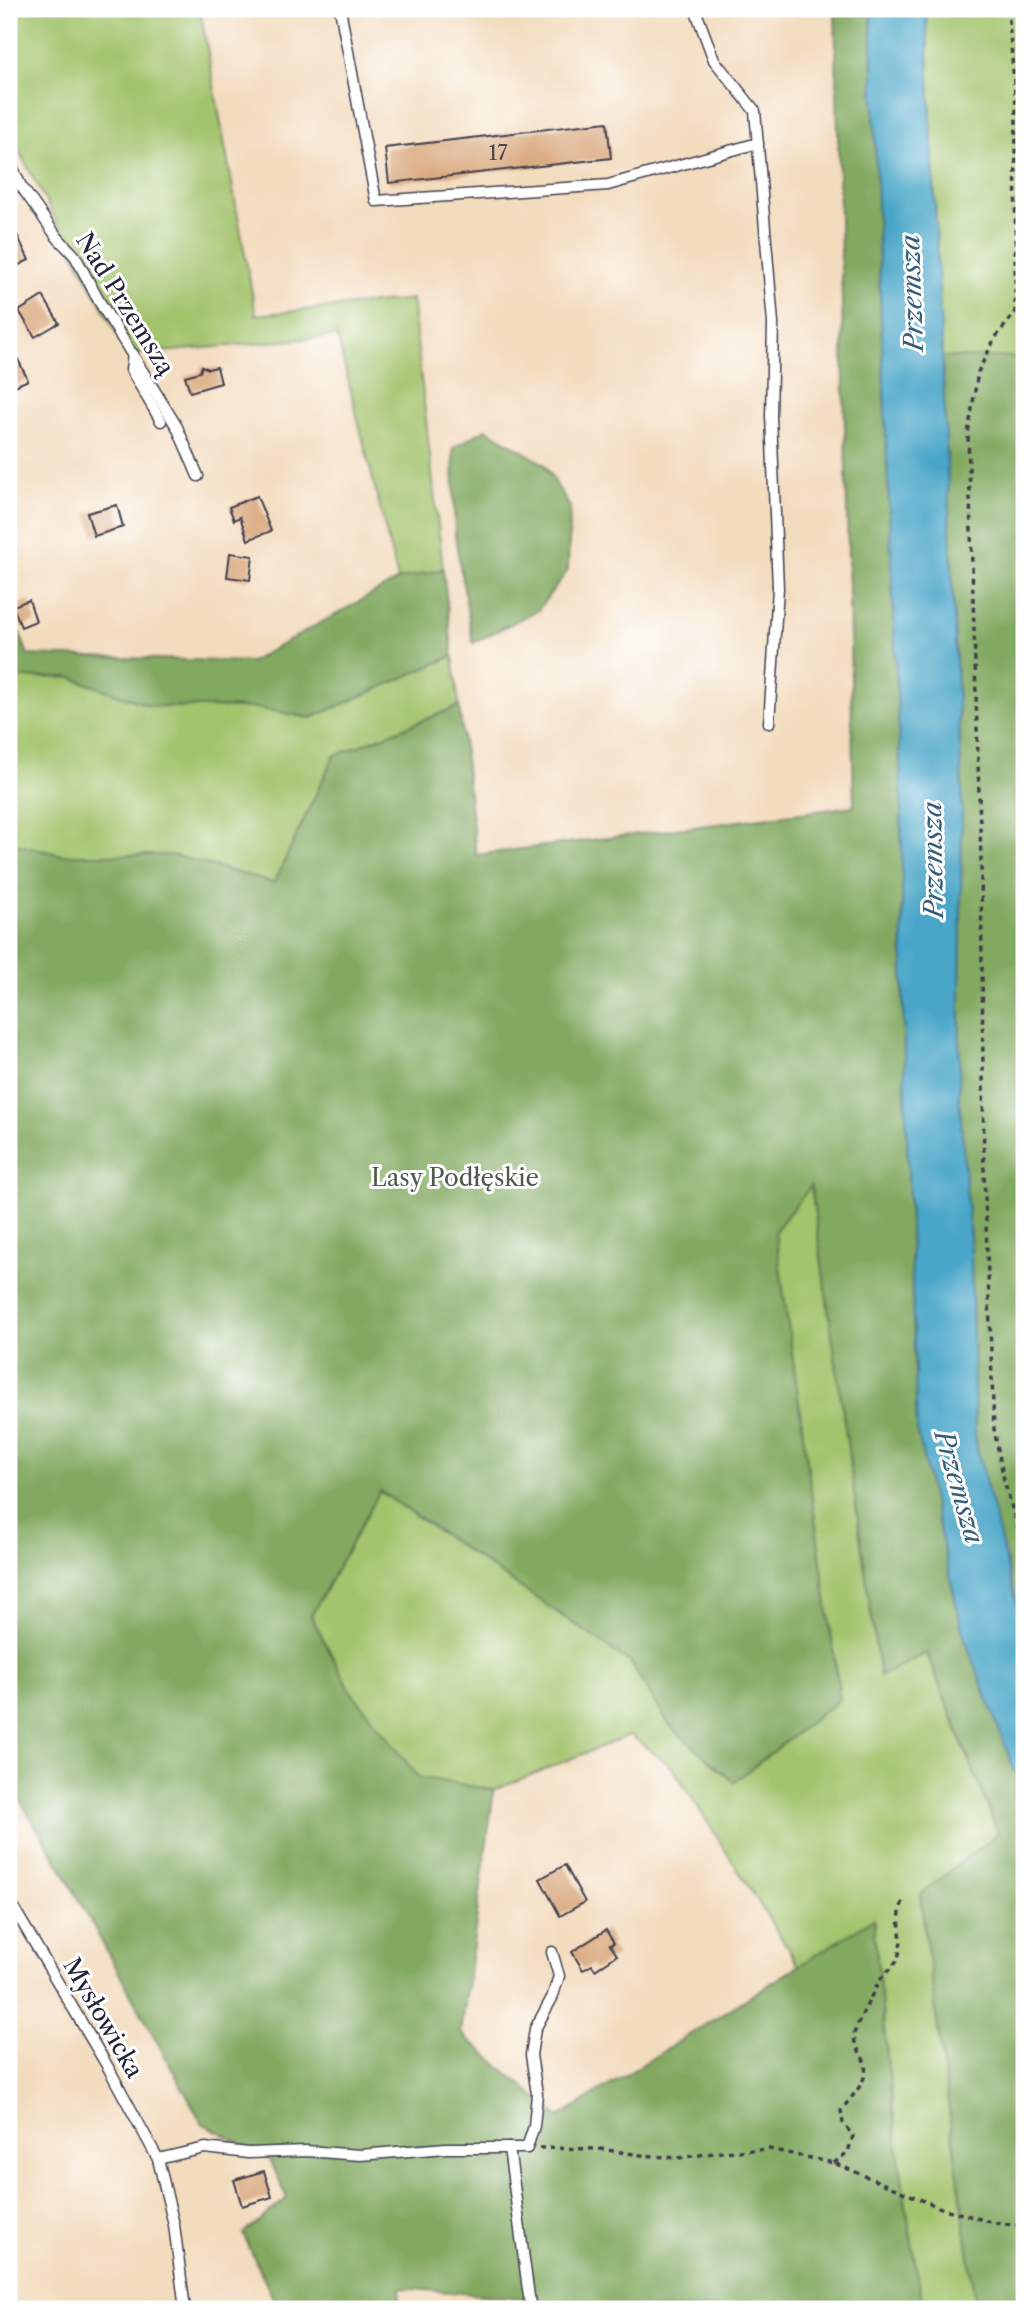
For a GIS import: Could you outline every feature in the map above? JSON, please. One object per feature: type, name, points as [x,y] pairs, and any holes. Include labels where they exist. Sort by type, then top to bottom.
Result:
[{"type":"lane","points":[[340,9],[376,201],[608,185],[758,143]]},
{"type":"lane","points":[[695,9],[714,60],[755,111],[773,323],[771,416],[778,588],[769,723]]},
{"type":"lane","name":"Nad Przemszą","points":[[9,160],[21,186],[57,237],[75,256],[99,301],[177,427],[198,476]]},
{"type":"lane","points":[[133,354],[131,370],[161,421]]},
{"type":"lane","name":"Mysłowicka","points":[[9,1900],[110,2069],[158,2159],[174,2225],[184,2309]]},
{"type":"lane","points":[[158,2159],[205,2148],[248,2153],[306,2151],[360,2155],[446,2148],[527,2148],[534,2126],[537,2094],[531,2055],[535,2029],[552,1998],[559,1976],[552,1952]]},
{"type":"lane","points":[[509,2148],[530,2304]]},
{"type":"path","points":[[1008,9],[1016,106],[1015,313],[995,338],[978,372],[968,433],[981,859],[985,1186],[994,1429],[1004,1480],[1024,1550]]},
{"type":"path","points":[[834,2163],[848,2152],[853,2136],[843,2123],[841,2110],[862,2085],[865,2075],[866,2061],[857,2047],[854,2034],[879,1981],[895,1964],[900,1953],[898,1913],[904,1901]]},
{"type":"path","points":[[527,2148],[600,2149],[678,2158],[721,2152],[769,2150],[834,2163],[941,2208],[994,2223],[1024,2226]]},
{"type":"path","points":[[9,2303],[13,2309]]},
{"type":"green space","points":[[9,9],[200,9],[256,315],[412,299],[443,569],[398,580],[337,336],[128,355],[9,132]]},
{"type":"green space","name":"Lasy Podłęskie","points":[[835,9],[871,9],[901,786],[904,1048],[917,1430],[963,1633],[1024,1796],[1024,2309],[976,2309],[920,1895],[998,1833],[927,1653],[880,1676],[811,1186],[775,1231],[840,1699],[734,1782],[671,1727],[630,1662],[380,1491],[311,1616],[350,1690],[418,1777],[494,1790],[461,2033],[559,2117],[873,1919],[900,2163],[924,2309],[557,2309],[557,2301],[400,2288],[399,2309],[278,2309],[243,2234],[287,2198],[270,2159],[202,2123],[60,1866],[9,1782],[9,843],[62,855],[173,855],[274,883],[334,756],[459,706],[476,855],[854,806]]},
{"type":"green space","points":[[926,9],[1024,9],[1024,357],[942,357]]},
{"type":"green space","points":[[942,357],[1024,357],[1024,1630],[975,1441],[971,1254],[959,1094],[962,791]]},
{"type":"green space","points":[[486,429],[544,464],[570,507],[568,570],[538,610],[473,643],[455,536],[453,448]]},
{"type":"green space","points":[[443,569],[453,656],[311,718],[257,708],[151,706],[69,677],[9,678],[9,604],[28,655],[250,662],[398,580]]},
{"type":"green space","points":[[453,656],[459,706],[334,756],[274,883],[173,855],[62,855],[9,843],[9,678],[69,677],[151,706],[257,708],[311,718]]},
{"type":"green space","points":[[811,1185],[880,1676],[926,1652],[998,1833],[920,1895],[976,2309],[924,2309],[900,2163],[873,1919],[799,1966],[673,1768],[630,1735],[494,1790],[419,1778],[350,1690],[311,1616],[379,1491],[630,1662],[671,1727],[840,1699],[775,1231]]},
{"type":"water","name":"Przemsza","points":[[871,9],[926,9],[962,791],[959,1094],[971,1254],[975,1441],[1024,1630],[1024,1796],[963,1633],[917,1430],[904,1048],[901,786]]},
{"type":"building","points":[[607,122],[611,158],[389,183],[385,148]]},
{"type":"building","points":[[9,218],[29,260],[15,267],[9,254]]},
{"type":"building","points":[[43,296],[59,323],[35,337],[19,311]]},
{"type":"building","points":[[9,341],[28,380],[9,389]]},
{"type":"building","points":[[202,366],[208,369],[217,367],[221,383],[190,392],[185,376],[200,372]]},
{"type":"building","points":[[257,496],[271,531],[248,540],[240,517],[234,520],[229,507]]},
{"type":"building","points":[[117,505],[123,527],[94,536],[87,513]]},
{"type":"building","points":[[230,553],[253,556],[250,580],[227,577]]},
{"type":"building","points":[[29,600],[36,621],[21,627],[13,606]]},
{"type":"building","points":[[565,1865],[585,1902],[560,1916],[540,1879]]},
{"type":"building","points":[[606,1930],[614,1943],[610,1945],[617,1955],[595,1970],[592,1965],[583,1970],[572,1952]]},
{"type":"building","points":[[264,2171],[272,2197],[242,2206],[234,2180]]}]
